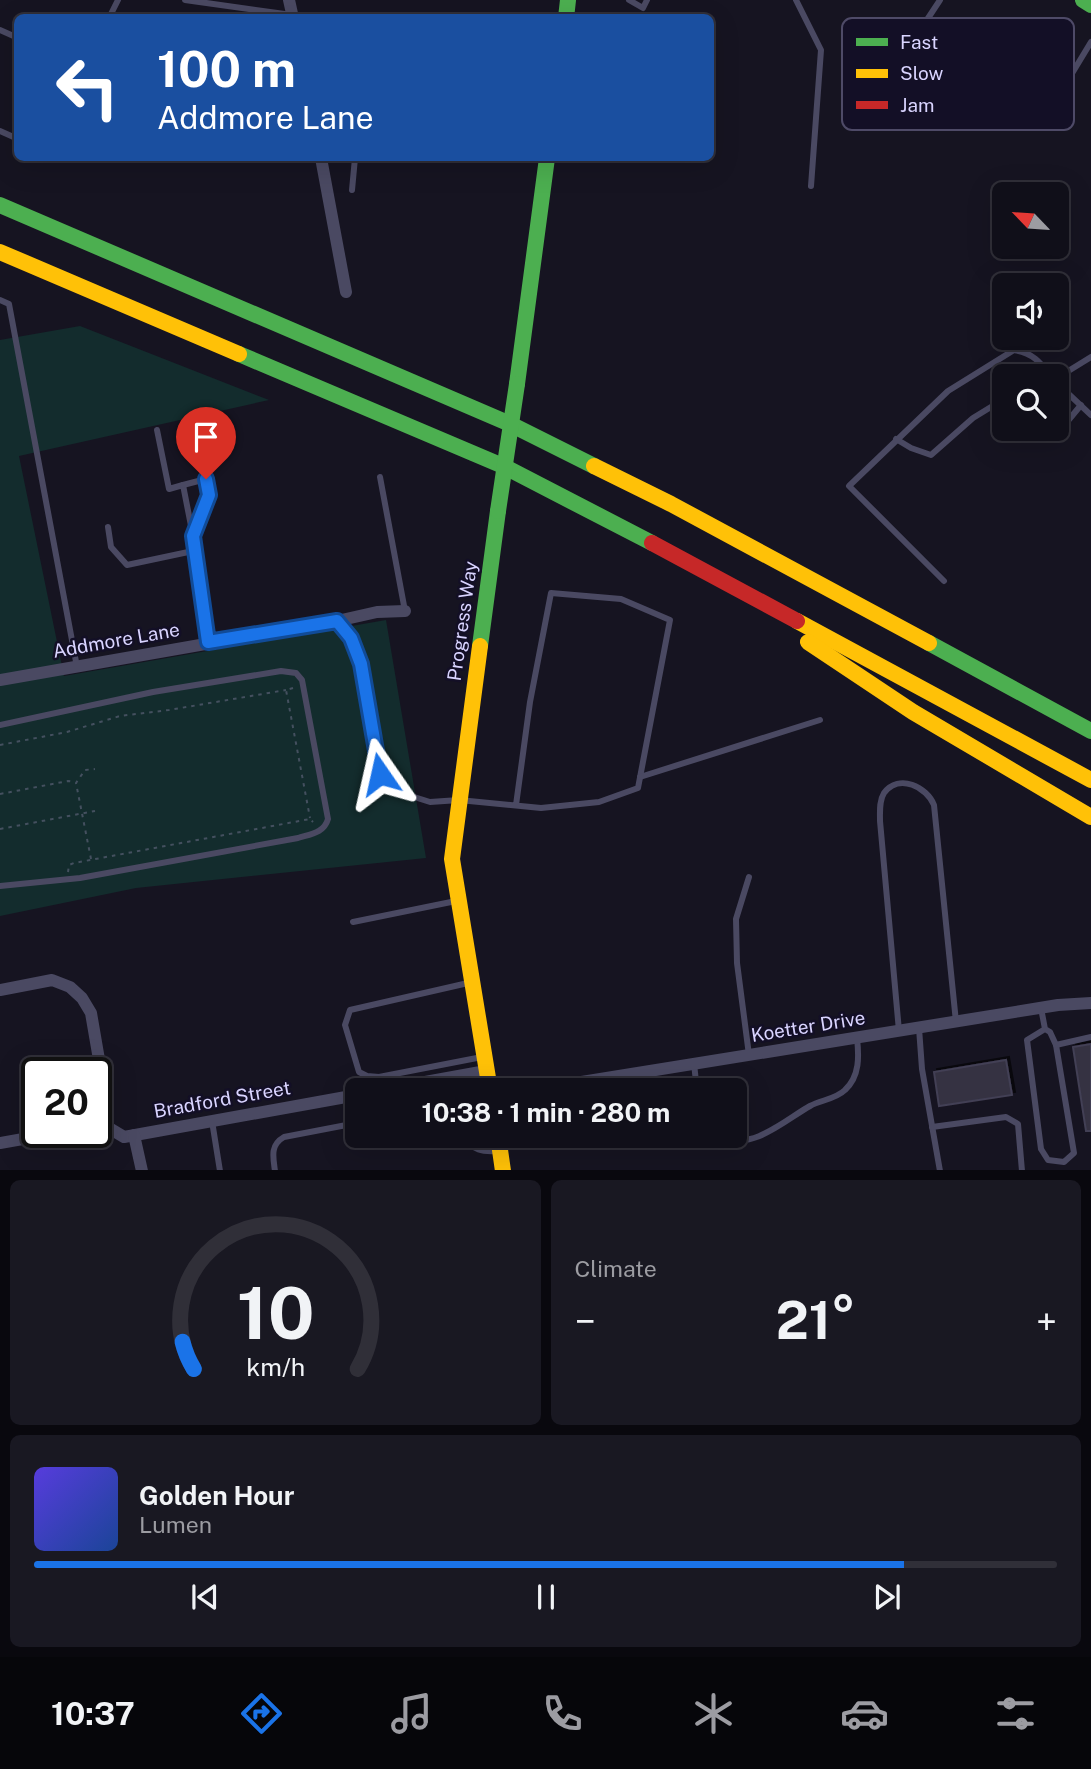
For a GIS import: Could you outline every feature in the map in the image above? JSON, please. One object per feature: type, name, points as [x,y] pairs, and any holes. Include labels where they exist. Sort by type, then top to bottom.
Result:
[{"type":"main road","points":[[1083,0],[1091,5]]},
{"type":"main road","name":"Progress Way","points":[[488,1078],[453,859],[547,161]]},
{"type":"main road","points":[[0,205],[510,424],[671,504],[1091,731]]},
{"type":"main road","points":[[0,253],[476,454],[683,559],[1091,780]]},
{"type":"main road","points":[[683,559],[913,712],[1091,817]]},
{"type":"main road","points":[[922,639],[1091,718]]},
{"type":"main road","points":[[500,1148],[503,1170]]},
{"type":"street","points":[[322,161],[346,292]]},
{"type":"street","name":"Addmore Lane","points":[[0,680],[377,612],[405,611]]},
{"type":"street","points":[[0,990],[52,980],[70,988],[82,998],[91,1013],[99,1057]]},
{"type":"street","name":"Koetter Drive","points":[[607,1078],[1041,1008],[1091,1003]]},
{"type":"street","points":[[429,1078],[485,1064]]},
{"type":"street","name":"Bradford Street","points":[[112,1131],[124,1136],[134,1135],[345,1097]]},
{"type":"street","points":[[134,1135],[142,1170]]},
{"type":"street","points":[[0,1143],[21,1139]]},
{"type":"lane","points":[[185,0],[279,14]]},
{"type":"lane","points":[[629,0],[643,8],[648,0]]},
{"type":"lane","points":[[796,0],[821,50],[811,186]]},
{"type":"lane","points":[[928,18],[940,0]]},
{"type":"lane","points":[[1074,70],[1091,42]]},
{"type":"lane","points":[[352,190],[355,161]]},
{"type":"lane","points":[[0,300],[9,304],[77,667]]},
{"type":"lane","points":[[944,581],[849,486],[948,391],[1014,350],[1027,352],[1042,364]]},
{"type":"lane","points":[[1069,373],[1090,360]]},
{"type":"lane","points":[[1069,393],[1091,415]]},
{"type":"lane","points":[[1069,418],[1080,405]]},
{"type":"lane","points":[[897,439],[911,448],[931,455],[973,418],[992,406]]},
{"type":"lane","points":[[193,536],[209,495],[195,429]]},
{"type":"lane","points":[[156,430],[169,489],[206,479]]},
{"type":"lane","points":[[380,477],[405,611]]},
{"type":"lane","points":[[184,485],[208,642]]},
{"type":"lane","points":[[108,527],[111,547],[127,565],[193,551]]},
{"type":"lane","points":[[337,621],[351,638],[361,664],[380,774],[392,790],[430,802],[459,800],[541,808],[599,802],[638,788],[670,620],[621,599],[551,593],[530,702],[516,805]]},
{"type":"lane","points":[[0,725],[153,692],[281,671],[296,673],[303,686],[328,819],[326,827],[298,838],[80,878],[0,886]]},
{"type":"lane","points":[[640,777],[820,720]]},
{"type":"lane","points":[[899,1031],[880,821],[884,793],[892,786],[900,784],[920,787],[927,792],[934,805],[956,1022]]},
{"type":"lane","points":[[749,877],[736,919],[737,963],[749,1055]]},
{"type":"lane","points":[[353,922],[458,900]]},
{"type":"lane","points":[[471,982],[350,1010],[345,1026],[359,1072],[367,1076],[379,1077],[485,1064]]},
{"type":"lane","points":[[1041,1008],[1045,1029],[1050,1032],[1056,1045],[1074,1153],[1064,1162],[1048,1160],[1041,1149],[1027,1040],[1045,1029]]},
{"type":"lane","points":[[919,1028],[922,1069],[940,1170]]},
{"type":"lane","points":[[1056,1045],[1091,1037]]},
{"type":"lane","points":[[747,1140],[845,1090],[855,1075],[859,1059],[857,1038]]},
{"type":"lane","points":[[694,1064],[696,1078]]},
{"type":"lane","points":[[932,1127],[1006,1117],[1017,1124],[1022,1170]]},
{"type":"lane","points":[[212,1121],[220,1170]]},
{"type":"lane","points":[[275,1170],[273,1155],[278,1140],[345,1126]]},
{"type":"lane","points":[[474,1148],[484,1152],[491,1148]]},
{"type":"path","points":[[0,745],[67,732],[120,716],[303,686]]},
{"type":"path","points":[[286,690],[310,819],[321,830]]},
{"type":"path","points":[[91,860],[76,783],[85,770],[95,769]]},
{"type":"path","points":[[0,794],[68,781],[76,783]]},
{"type":"path","points":[[0,829],[96,811]]},
{"type":"path","points":[[60,875],[68,874],[69,865],[91,860],[310,819]]},
{"type":"green space","points":[[80,326],[269,400],[19,456],[64,676],[386,620],[426,858],[136,888],[0,916],[0,340]]},
{"type":"building","points":[[1091,1044],[1091,1131],[1086,1131],[1073,1047]]},
{"type":"building","points":[[1006,1060],[1012,1095],[939,1106],[934,1072]]},
{"type":"traffic: fast","points":[[566,14],[568,0]]},
{"type":"traffic: fast","points":[[1083,0],[1091,5]]},
{"type":"traffic: fast","points":[[517,384],[547,161]]},
{"type":"traffic: fast","points":[[0,205],[510,424],[594,466]]},
{"type":"traffic: fast","points":[[239,354],[503,466],[652,543]]},
{"type":"traffic: fast","points":[[498,511],[517,384]]},
{"type":"traffic: fast","points":[[480,646],[498,511]]},
{"type":"traffic: fast","points":[[929,643],[1091,731]]},
{"type":"traffic: slow","points":[[0,252],[239,354]]},
{"type":"traffic: slow","points":[[594,466],[671,504],[929,643]]},
{"type":"traffic: slow","points":[[797,621],[1091,780]]},
{"type":"traffic: slow","points":[[808,642],[913,712],[1091,817]]},
{"type":"traffic: slow","points":[[480,646],[452,859],[488,1078]]},
{"type":"traffic: slow","points":[[500,1148],[503,1170]]},
{"type":"traffic: jam","points":[[652,543],[797,621]]},
{"type":"route","points":[[206,479],[209,495],[193,536],[193,551],[208,642],[337,621],[351,638],[361,664],[380,774]]}]
